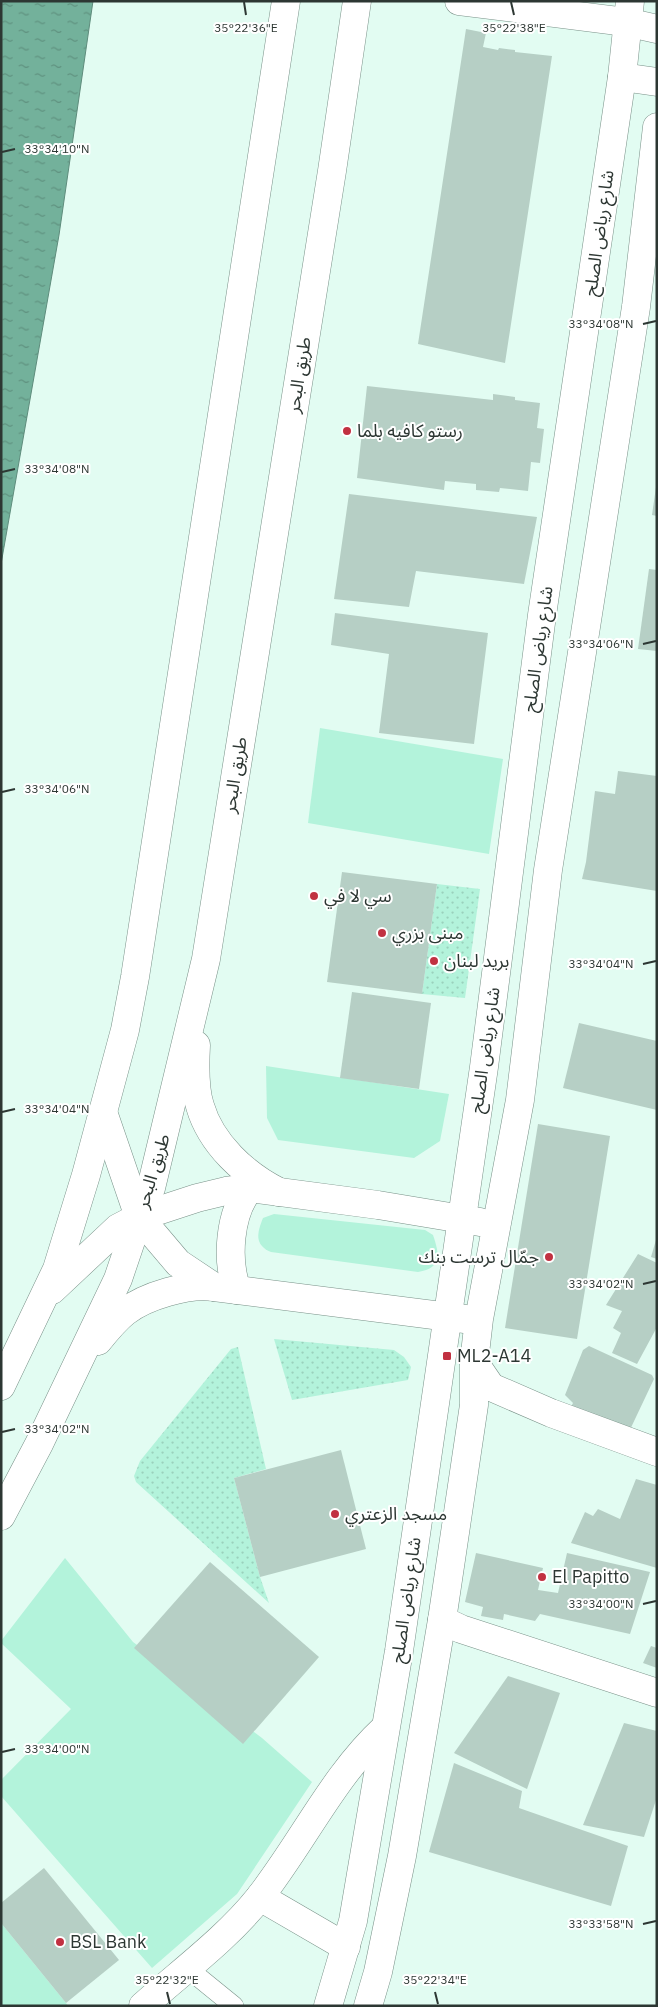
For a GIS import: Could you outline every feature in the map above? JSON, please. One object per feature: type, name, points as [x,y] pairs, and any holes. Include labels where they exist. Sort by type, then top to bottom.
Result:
[{"type":"main road","points":[[1,1386],[44,1298],[60,1260],[86,1175],[125,1030],[135,977],[286,1]]},
{"type":"main road","name":"طريق البحر","points":[[1,1516],[39,1444],[118,1279],[139,1216],[151,1188],[206,959],[357,1]]},
{"type":"main road","points":[[459,1],[628,12],[657,30]]},
{"type":"main road","name":"شارع رياض الصلح","points":[[328,2006],[353,1921],[399,1651],[484,1067],[542,615],[622,77],[628,12]]},
{"type":"main road","points":[[622,77],[657,82]]},
{"type":"main road","points":[[368,2006],[378,1972],[402,1856],[442,1620],[474,1405],[474,1362],[479,1320],[520,1100],[548,870],[636,308],[657,127]]},
{"type":"main road","points":[[198,993],[195,1057],[200,1106],[220,1143],[233,1158],[261,1183],[279,1192]]},
{"type":"main road","points":[[103,1112],[139,1216],[178,1263],[225,1288]]},
{"type":"main road","points":[[44,1298],[118,1228],[139,1216],[226,1191],[250,1188],[498,1226]]},
{"type":"main road","points":[[225,1288],[232,1264],[231,1235],[244,1195],[250,1188]]},
{"type":"main road","points":[[73,1374],[104,1334],[125,1312],[162,1294],[205,1286],[447,1318],[479,1320]]},
{"type":"main road","points":[[474,1362],[491,1386],[552,1413],[657,1452]]},
{"type":"main road","points":[[442,1620],[461,1629],[657,1693]]},
{"type":"main road","points":[[143,2006],[236,1924],[260,1897],[344,1774],[372,1740],[386,1728]]},
{"type":"main road","points":[[260,1897],[346,1947]]},
{"type":"lane","points":[[186,1967],[234,2006]]},
{"type":"shaded area","points":[[320,728],[503,759],[489,854],[308,823]]},
{"type":"shaded area","points":[[437,884],[480,889],[465,998],[422,994]]},
{"type":"shaded area","points":[[266,1066],[449,1094],[440,1141],[414,1158],[278,1140],[267,1118]]},
{"type":"shaded area","points":[[274,1214],[425,1230],[433,1235],[437,1248],[437,1259],[432,1267],[418,1272],[271,1252],[259,1242],[258,1234],[263,1218]]},
{"type":"shaded area","points":[[274,1339],[394,1350],[404,1357],[411,1367],[408,1380],[292,1400]]},
{"type":"shaded area","points":[[238,1347],[266,1469],[234,1478],[260,1577],[269,1603],[136,1482],[134,1476],[140,1461],[231,1349]]},
{"type":"shaded area","points":[[65,1558],[133,1642],[262,1738],[312,1782],[237,1894],[152,1968],[1,1796],[1,1780],[71,1709],[1,1643]]},
{"type":"shaded area","points":[[1,1923],[66,2003],[68,2006],[1,2006]]},
{"type":"water","points":[[1,1],[93,1],[59,235],[1,564]]},
{"type":"building","points":[[466,29],[486,33],[483,47],[552,56],[505,363],[418,344]]},
{"type":"building","points":[[367,386],[493,400],[493,394],[515,397],[515,400],[540,403],[537,428],[544,429],[540,463],[531,462],[528,491],[500,488],[499,492],[476,490],[476,484],[445,481],[444,490],[357,478]]},
{"type":"building","points":[[657,487],[657,516],[652,515]]},
{"type":"building","points":[[349,494],[537,517],[524,584],[416,571],[409,607],[334,599]]},
{"type":"building","points":[[649,569],[657,570],[657,651],[638,649]]},
{"type":"building","points":[[335,613],[488,633],[474,744],[379,733],[389,654],[331,645]]},
{"type":"building","points":[[618,771],[657,776],[657,891],[582,879],[595,791],[615,794]]},
{"type":"building","name":"مبنى بزري","points":[[342,872],[437,884],[422,994],[327,982]]},
{"type":"building","points":[[352,992],[431,1003],[419,1089],[340,1078]]},
{"type":"building","points":[[579,1023],[657,1041],[657,1110],[563,1088]]},
{"type":"building","points":[[538,1124],[610,1136],[577,1339],[505,1328]]},
{"type":"building","points":[[657,1240],[657,1259],[651,1257]]},
{"type":"building","points":[[638,1254],[657,1263],[657,1327],[637,1364],[612,1353],[621,1333],[613,1328],[622,1311],[606,1305]]},
{"type":"building","points":[[589,1346],[652,1375],[654,1379],[627,1436],[570,1409],[573,1403],[565,1395],[583,1350]]},
{"type":"building","name":"مسجد الزعتري","points":[[341,1450],[366,1549],[260,1577],[234,1478]]},
{"type":"building","points":[[636,1479],[657,1485],[657,1568],[571,1543],[585,1512],[593,1516],[598,1509],[620,1519]]},
{"type":"building","points":[[476,1553],[543,1568],[538,1590],[558,1593],[567,1553],[650,1572],[630,1634],[540,1614],[535,1621],[504,1614],[503,1620],[481,1616],[483,1607],[465,1602]]},
{"type":"building","points":[[210,1562],[319,1657],[243,1744],[134,1648]]},
{"type":"building","points":[[651,1646],[657,1648],[657,1668],[643,1663]]},
{"type":"building","points":[[508,1676],[560,1693],[527,1789],[454,1753]]},
{"type":"building","points":[[624,1723],[657,1731],[657,1797],[644,1837],[583,1825]]},
{"type":"building","points":[[454,1763],[522,1791],[519,1808],[628,1846],[611,1906],[429,1852]]},
{"type":"building","name":"BSL Bank","points":[[44,1868],[119,1960],[66,2003],[1,1923],[1,1903]]},
{"type":"place","name":"رستو كافيه بلما","points":[[347,431]]},
{"type":"place","name":"سي لا في","points":[[314,896]]},
{"type":"place","name":"مبنى بزري","points":[[382,933]]},
{"type":"place","name":"بريد لبنان","points":[[434,961]]},
{"type":"place","name":"جمّال ترست بنك","points":[[549,1257]]},
{"type":"place","name":"ML2-A14","points":[[447,1356]]},
{"type":"place","name":"مسجد الزعتري","points":[[335,1514]]},
{"type":"place","name":"El Papitto","points":[[542,1577]]},
{"type":"place","name":"BSL Bank","points":[[60,1942]]}]
